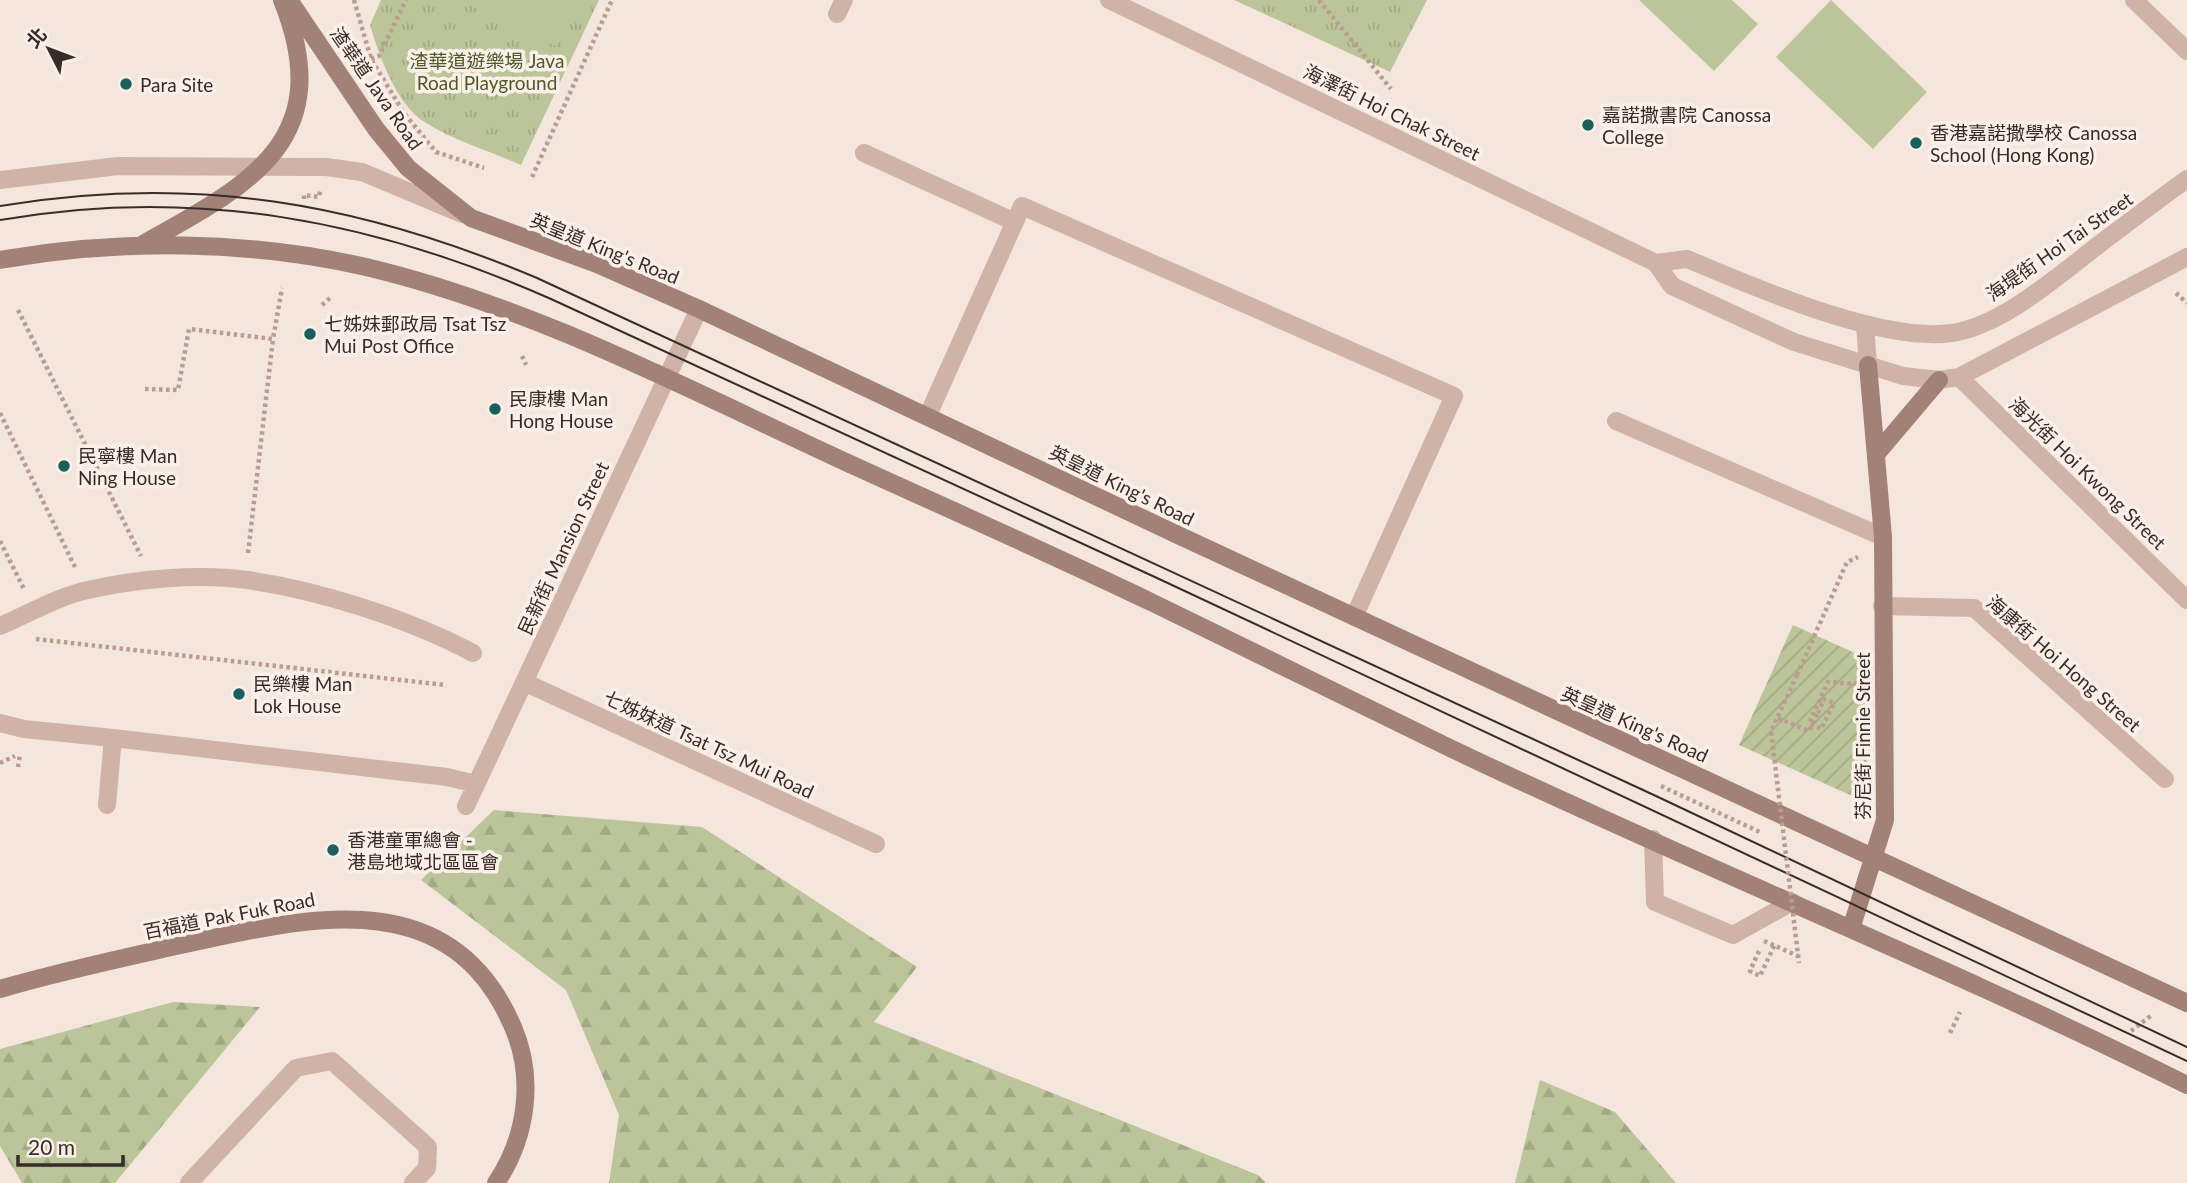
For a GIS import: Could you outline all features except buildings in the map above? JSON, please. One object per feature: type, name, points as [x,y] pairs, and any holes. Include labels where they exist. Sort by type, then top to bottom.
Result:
[{"type":"main road","points":[[139,246],[208,208],[260,168],[289,133],[297,107],[297,51],[282,0]]},
{"type":"main road","name":"渣華道 Java Road","points":[[289,0],[376,129],[400,158],[471,218]]},
{"type":"main road","name":"英皇道 King's Road","points":[[471,218],[597,264],[699,309],[1354,617],[2187,1003]]},
{"type":"main road","points":[[0,260],[83,249],[139,246],[263,250],[370,268],[493,306],[664,379],[1147,600],[1471,758],[1792,902],[2187,1085]]},
{"type":"main road","name":"芬尼街 Finnie Street","points":[[1851,929],[1885,820],[1883,537],[1878,452],[1867,365]]},
{"type":"main road","points":[[1878,452],[1939,380]]},
{"type":"main road","name":"百福道 Pak Fuk Road","points":[[0,989],[76,968],[305,920],[370,919],[429,936],[461,957],[489,986],[502,1003],[517,1037],[525,1076],[524,1114],[516,1147],[496,1183]]},
{"type":"street","name":"海澤街 Hoi Chak Street","points":[[1110,0],[1656,263],[1672,286],[1794,342],[1867,365]]},
{"type":"street","points":[[2134,0],[2187,51]]},
{"type":"street","points":[[864,153],[1015,222]]},
{"type":"street","name":"英皇道 King's Road","points":[[0,180],[118,166],[260,168],[295,165],[362,172],[471,218]]},
{"type":"street","name":"海堤街 Hoi Tai Street","points":[[1865,324],[1902,332],[1952,333],[1987,321],[2039,290],[2187,179]]},
{"type":"street","points":[[928,415],[1023,206],[1454,396],[1354,617]]},
{"type":"street","points":[[1867,365],[1903,376],[1939,380],[1959,377],[2187,257]]},
{"type":"street","points":[[1656,263],[1687,259],[1865,324]]},
{"type":"street","name":"民新街 Mansion Street","points":[[466,806],[699,309]]},
{"type":"street","name":"芬尼街 Finnie Street","points":[[1865,324],[1867,365]]},
{"type":"street","name":"海光街 Hoi Kwong Street","points":[[1959,377],[2187,600]]},
{"type":"street","points":[[1616,421],[1883,537]]},
{"type":"street","points":[[0,626],[86,590],[153,579],[244,580],[290,589],[429,630],[473,653]]},
{"type":"street","name":"海康街 Hoi Hong Street","points":[[1882,606],[1974,608],[2165,779]]},
{"type":"street","name":"七姊妹道 Tsat Tsz Mui Road","points":[[524,682],[876,844]]},
{"type":"street","points":[[0,723],[24,729],[447,777],[477,784]]},
{"type":"street","points":[[107,805],[113,738]]},
{"type":"street","points":[[1653,839],[1656,902],[1733,935],[1792,902]]},
{"type":"street","points":[[189,1183],[296,1068],[332,1060],[428,1147],[427,1168],[412,1183]]},
{"type":"path","name":"渣華道 Java Road","points":[[354,0],[371,59],[404,113],[436,152],[484,168]]},
{"type":"path","points":[[371,59],[379,56],[405,0]]},
{"type":"path","points":[[533,177],[612,0]]},
{"type":"path","points":[[1319,0],[1391,89]]},
{"type":"path","points":[[244,580],[273,339],[282,288]]},
{"type":"path","points":[[322,304],[330,299]]},
{"type":"path","points":[[18,310],[153,579]]},
{"type":"path","points":[[145,389],[178,390],[189,328],[273,339]]},
{"type":"path","points":[[522,356],[526,365]]},
{"type":"path","points":[[0,413],[86,590]]},
{"type":"path","points":[[0,541],[35,611]]},
{"type":"path","points":[[1799,963],[1772,731],[1847,562],[1871,551]]},
{"type":"path","points":[[28,639],[445,685]]},
{"type":"path","points":[[1778,718],[1809,731],[1813,722],[1818,713],[1824,699],[1834,703],[1821,729],[1815,726],[1809,723],[1828,682],[1872,685]]},
{"type":"path","points":[[0,763],[20,753]]},
{"type":"path","points":[[1661,786],[1762,833]]},
{"type":"path","points":[[1773,947],[1760,976],[1750,971],[1764,941],[1798,956]]},
{"type":"path","points":[[1951,1033],[1960,1012]]},
{"type":"green space","name":"渣華道遊樂場 Java Road Playground","points":[[381,0],[599,0],[521,165],[437,129],[406,105],[390,79],[370,25]]},
{"type":"green space","points":[[458,0],[577,0],[555,46]]},
{"type":"green space","points":[[1234,0],[1427,0],[1390,72]]},
{"type":"green space","points":[[1639,0],[1732,0],[1758,24],[1714,71]]},
{"type":"green space","points":[[1831,0],[1927,92],[1873,149],[1776,57]]},
{"type":"green space","points":[[1793,625],[1866,658],[1867,779],[1861,793],[1852,796],[1739,745]]},
{"type":"green space","points":[[494,810],[702,827],[917,967],[874,1022],[1258,1175],[1266,1183],[609,1183],[619,1115],[566,990],[421,880]]},
{"type":"green space","points":[[173,1002],[260,1007],[115,1183],[22,1183],[0,1146],[0,1049]]},
{"type":"green space","points":[[1540,1080],[1615,1112],[1676,1183],[1515,1183]]},
{"type":"tram line","points":[[0,206],[71,197],[140,193],[208,195],[339,213],[404,230],[470,252],[537,278],[1656,796],[2187,1047]]},
{"type":"tram line","points":[[0,220],[72,210],[143,207],[213,209],[282,217],[350,230],[484,272],[551,299],[1157,578],[2187,1061]]},
{"type":"place","name":"Para Site","points":[[126,84]]},
{"type":"place","name":"嘉諾撒書院 Canossa College","points":[[1588,125]]},
{"type":"place","name":"香港嘉諾撒學校 Canossa School (Hong Kong)","points":[[1916,143]]},
{"type":"place","name":"七姊妹郵政局 Tsat Tsz Mui Post Office","points":[[310,334]]},
{"type":"place","name":"民康樓 Man Hong House","points":[[495,409]]},
{"type":"place","name":"民寧樓 Man Ning House","points":[[64,466]]},
{"type":"place","name":"民樂樓 Man Lok House","points":[[239,694]]},
{"type":"place","name":"香港童軍總會 - 港島地域北區區會","points":[[333,850]]}]
